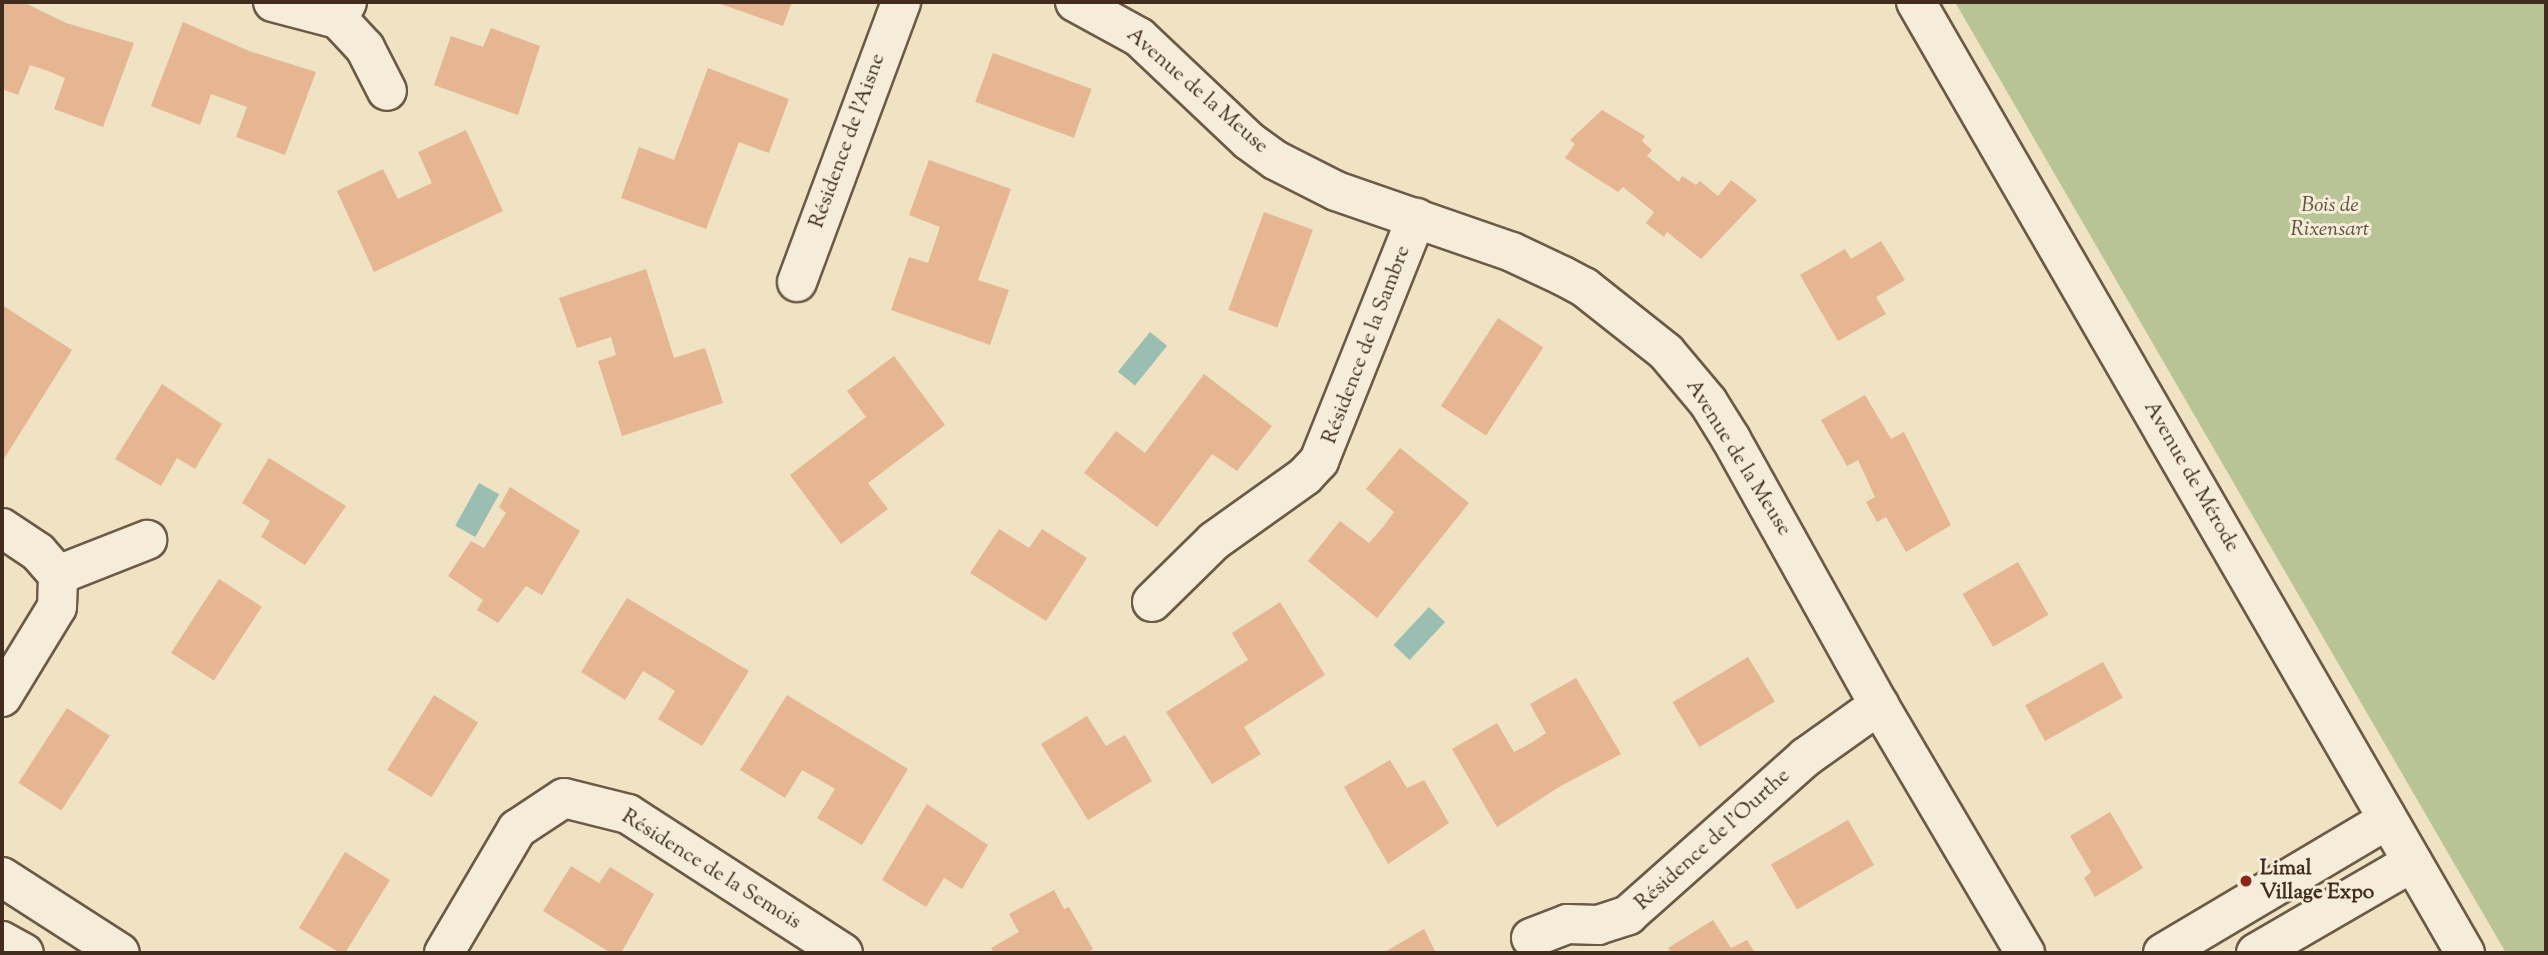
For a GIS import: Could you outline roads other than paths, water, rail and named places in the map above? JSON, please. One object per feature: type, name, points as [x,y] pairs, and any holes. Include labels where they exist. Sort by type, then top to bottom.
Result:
[{"type":"street","points":[[273,2],[343,10],[387,91]]},
{"type":"street","name":"Résidence de l'Aisne","points":[[797,282],[901,2]]},
{"type":"street","name":"Avenue de la Meuse","points":[[1075,2],[1123,11],[1167,60],[1249,141],[1275,160],[1336,191],[1512,252],[1584,287],[1666,352],[1708,402],[1731,439],[1879,705],[2025,953]]},
{"type":"street","name":"Avenue de Mérode","points":[[1916,2],[2465,953]]},
{"type":"street","name":"Résidence de la Sambre","points":[[1152,603],[1214,541],[1305,476],[1319,461],[1416,218]]},
{"type":"street","points":[[2,528],[38,552],[58,575],[57,607],[2,697]]},
{"type":"street","points":[[58,575],[147,540]]},
{"type":"street","name":"Résidence de l'Ourthe","points":[[1531,938],[1567,924],[1598,925],[1628,915],[1806,757],[1879,705]]},
{"type":"street","name":"Résidence de la Semois","points":[[444,953],[517,829],[564,798],[628,814],[843,953]]},
{"type":"street","points":[[2163,953],[2387,820]]},
{"type":"street","points":[[2256,953],[2413,862]]},
{"type":"street","points":[[2,877],[120,953]]},
{"type":"street","points":[[2,941],[24,953]]},
{"type":"water","points":[[1150,332],[1167,346],[1135,385],[1118,372]]},
{"type":"water","points":[[479,483],[499,494],[475,537],[455,526]]},
{"type":"water","points":[[1429,607],[1445,622],[1410,660],[1394,645]]},
{"type":"place","name":"Limal Village Expo","points":[[2246,881]]},
{"type":"park label","name":"Bois de Rixensart","points":[[2330,218]]}]
